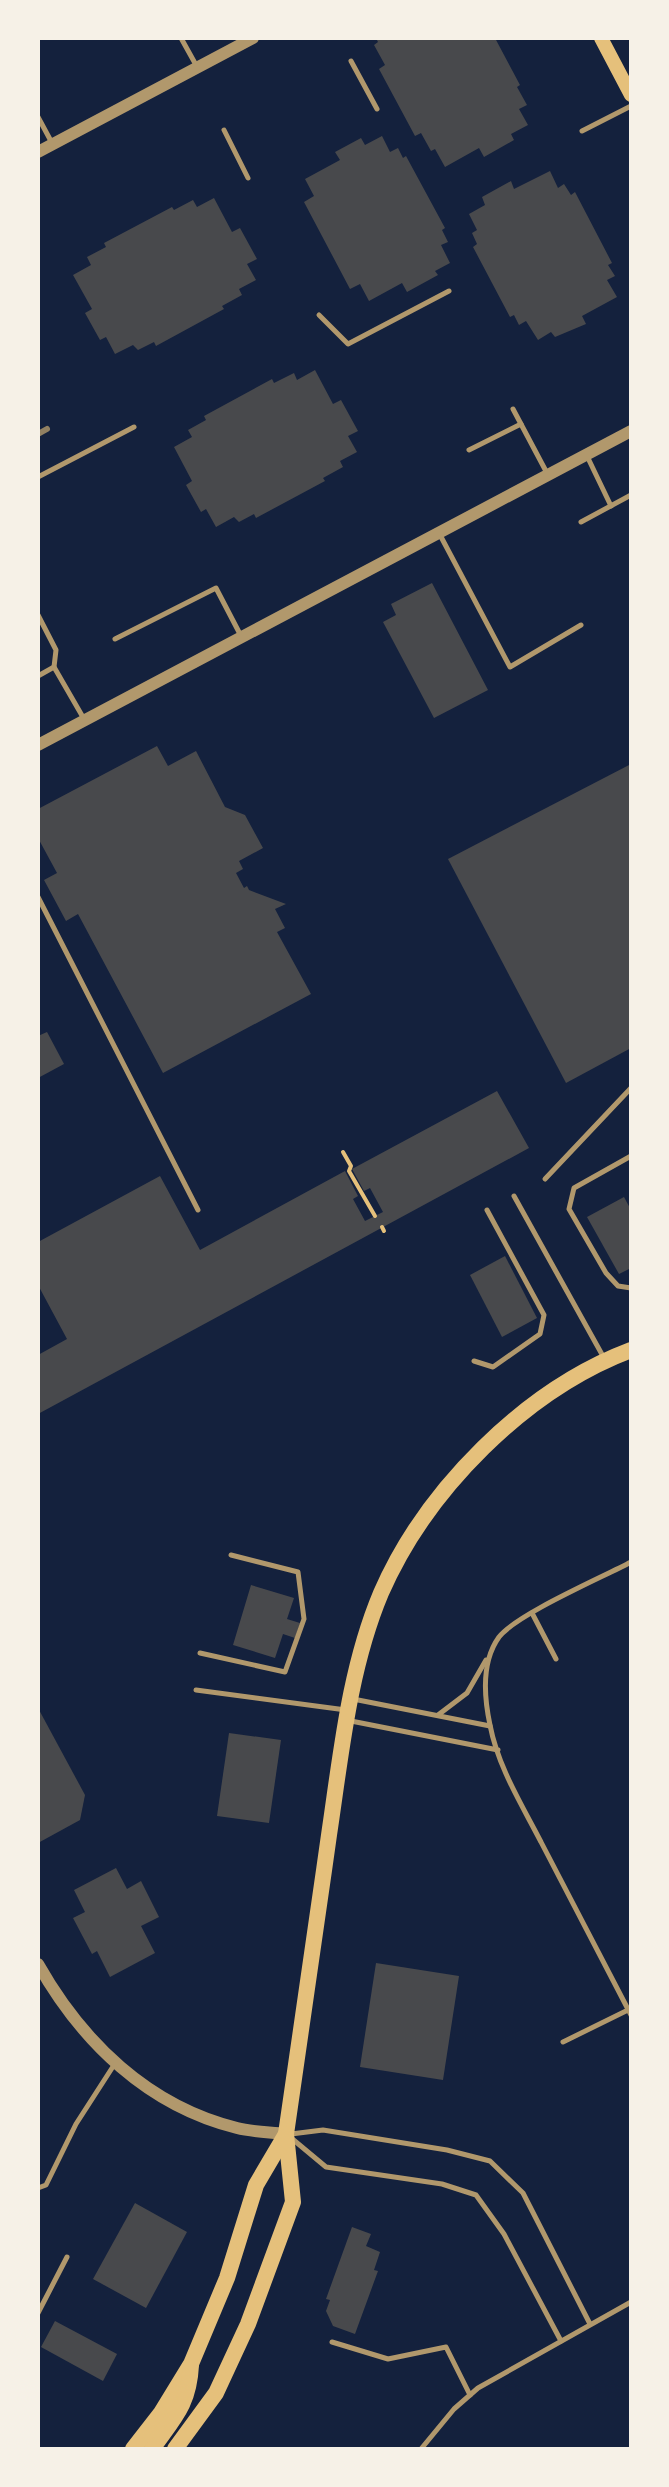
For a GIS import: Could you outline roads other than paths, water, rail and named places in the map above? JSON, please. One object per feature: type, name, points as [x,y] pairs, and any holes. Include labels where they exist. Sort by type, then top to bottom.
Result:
[{"type":"main road","points":[[601,38],[631,95]]},
{"type":"main road","points":[[175,2449],[216,2393],[248,2324],[293,2202],[286,2134],[348,1710],[381,1593],[434,1504],[462,1470],[501,1432],[539,1401],[580,1375],[631,1350]]},
{"type":"main road","points":[[133,2449],[161,2413],[191,2364],[227,2278],[256,2185],[286,2134]]},
{"type":"main road","points":[[152,2449],[190,2390],[191,2364]]},
{"type":"street","points":[[38,152],[253,38]]},
{"type":"street","points":[[38,745],[631,431]]},
{"type":"street","points":[[38,1964],[76,2020],[116,2063],[153,2094],[198,2115],[237,2128],[286,2134]]},
{"type":"lane","points":[[181,38],[197,68]]},
{"type":"lane","points":[[351,61],[377,109]]},
{"type":"lane","points":[[582,131],[631,106]]},
{"type":"lane","points":[[38,117],[53,144]]},
{"type":"lane","points":[[224,130],[248,178]]},
{"type":"lane","points":[[319,315],[348,344],[449,291]]},
{"type":"lane","points":[[513,409],[548,475]]},
{"type":"lane","points":[[469,450],[521,424]]},
{"type":"lane","points":[[38,477],[134,427]]},
{"type":"lane","points":[[587,455],[611,506]]},
{"type":"lane","points":[[581,522],[631,495]]},
{"type":"lane","points":[[439,533],[510,667],[581,625]]},
{"type":"lane","points":[[115,639],[216,588],[241,637]]},
{"type":"lane","points":[[38,615],[56,650],[54,667],[84,720]]},
{"type":"lane","points":[[38,676],[54,667]]},
{"type":"lane","points":[[38,897],[198,1210]]},
{"type":"lane","points":[[545,1179],[631,1088]]},
{"type":"lane","points":[[631,1156],[574,1188],[569,1209],[606,1273],[618,1286],[631,1288]]},
{"type":"lane","points":[[514,1196],[606,1362]]},
{"type":"lane","points":[[474,1361],[493,1367],[540,1334],[544,1315],[487,1210]]},
{"type":"lane","points":[[200,1653],[285,1672],[304,1619],[298,1572],[231,1555]]},
{"type":"lane","points":[[438,1715],[467,1693],[500,1636],[517,1622],[631,1562]]},
{"type":"lane","points":[[532,1613],[556,1659]]},
{"type":"lane","points":[[488,1656],[485,1678],[490,1726],[504,1770],[630,2013],[563,2042]]},
{"type":"lane","points":[[196,1690],[348,1710],[438,1715],[490,1726]]},
{"type":"lane","points":[[348,1710],[498,1750]]},
{"type":"lane","points":[[38,2188],[46,2185],[76,2124],[116,2063]]},
{"type":"lane","points":[[286,2134],[323,2130],[447,2150],[490,2161],[523,2193],[590,2324]]},
{"type":"lane","points":[[286,2134],[326,2167],[442,2184],[476,2195],[504,2234],[561,2341]]},
{"type":"lane","points":[[38,2313],[67,2257]]},
{"type":"lane","points":[[421,2449],[454,2409],[478,2388],[631,2302]]},
{"type":"lane","points":[[332,2342],[388,2359],[446,2347],[470,2395]]},
{"type":"railway","points":[[38,434],[47,429]]}]
